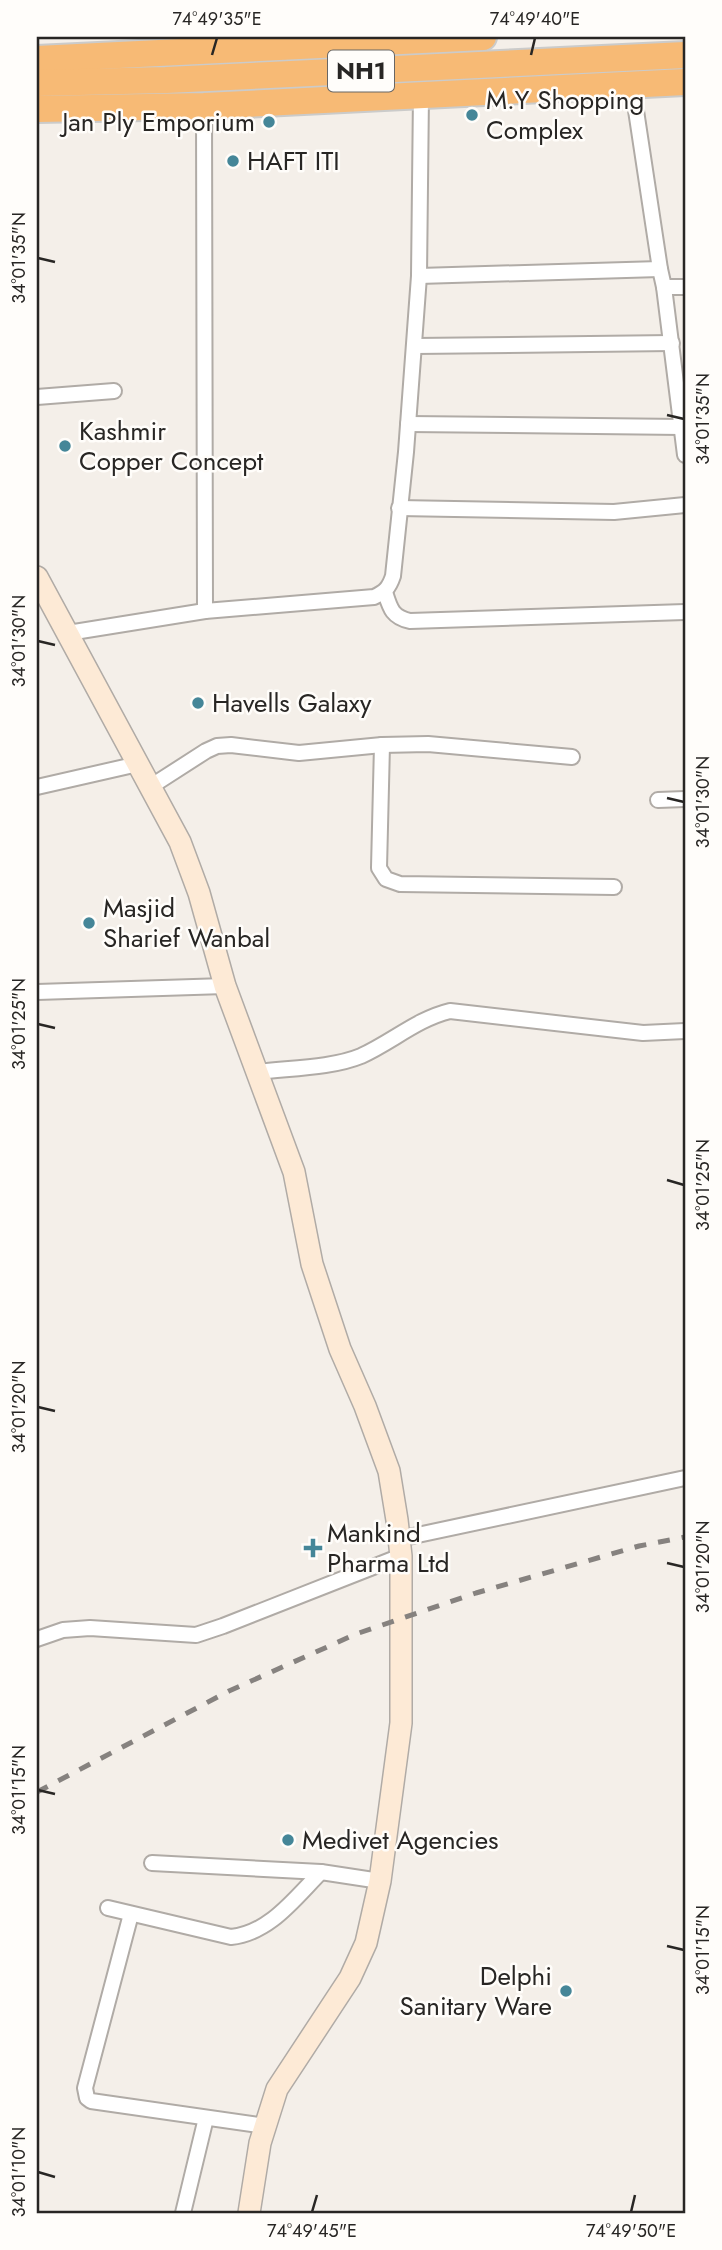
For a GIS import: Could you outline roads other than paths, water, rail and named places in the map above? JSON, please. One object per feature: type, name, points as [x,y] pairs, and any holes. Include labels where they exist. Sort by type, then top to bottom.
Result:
[{"type":"highway","name":"NH1","points":[[37,58],[484,37]]},
{"type":"highway","name":"NH1","points":[[37,83],[166,80],[685,55]]},
{"type":"highway","points":[[37,109],[204,106],[685,82]]},
{"type":"main road","points":[[37,577],[185,855],[199,893],[225,986],[294,1172],[313,1264],[328,1314],[389,1471],[400,1548],[401,1723],[380,1881],[366,1943],[350,1978],[277,2089],[260,2143],[249,2213]]},
{"type":"street","points":[[632,85],[672,343],[681,373],[685,455]]},
{"type":"street","points":[[68,633],[205,611],[374,597],[385,592],[393,576],[415,346],[419,276],[421,94]]},
{"type":"street","points":[[204,106],[205,611]]},
{"type":"street","points":[[419,276],[660,269]]},
{"type":"street","points":[[664,287],[685,287]]},
{"type":"street","points":[[415,346],[672,343]]},
{"type":"street","points":[[37,397],[114,391]]},
{"type":"street","points":[[408,424],[682,427]]},
{"type":"street","points":[[400,508],[614,512],[685,505]]},
{"type":"street","points":[[385,592],[394,615],[410,621],[685,612]]},
{"type":"street","points":[[150,787],[217,746],[242,745],[299,753],[382,745],[428,744],[572,757]]},
{"type":"street","points":[[382,745],[379,867],[382,875],[394,883],[614,887]]},
{"type":"street","points":[[37,787],[138,764]]},
{"type":"street","points":[[658,800],[685,799]]},
{"type":"street","points":[[37,992],[225,986]]},
{"type":"street","points":[[258,1072],[342,1062],[361,1056],[426,1019],[450,1012],[643,1033],[685,1031]]},
{"type":"street","points":[[37,1639],[63,1630],[90,1628],[196,1635],[223,1626],[400,1548],[685,1478]]},
{"type":"street","points":[[152,1863],[321,1872],[380,1881]]},
{"type":"street","points":[[108,1908],[231,1937],[244,1935],[273,1920],[321,1872]]},
{"type":"street","points":[[131,1913],[85,2088],[87,2098],[91,2101],[266,2126]]},
{"type":"street","points":[[183,2213],[206,2118]]},
{"type":"railway","points":[[37,1792],[229,1691],[356,1634],[476,1593],[639,1546],[685,1537]]},
{"type":"place","name":"M.Y Shopping Complex","points":[[472,115]]},
{"type":"place","name":"Jan Ply Emporium","points":[[269,122]]},
{"type":"place","name":"HAFT ITI","points":[[233,161]]},
{"type":"place","name":"Kashmir Copper Concept","points":[[65,446]]},
{"type":"place","name":"Havells Galaxy","points":[[198,703]]},
{"type":"place","name":"Masjid Sharief Wanbal","points":[[89,923]]},
{"type":"place","name":"Mankind Pharma Ltd","points":[[313,1548]]},
{"type":"place","name":"Medivet Agencies","points":[[288,1840]]},
{"type":"place","name":"Delphi Sanitary Ware","points":[[566,1991]]}]
